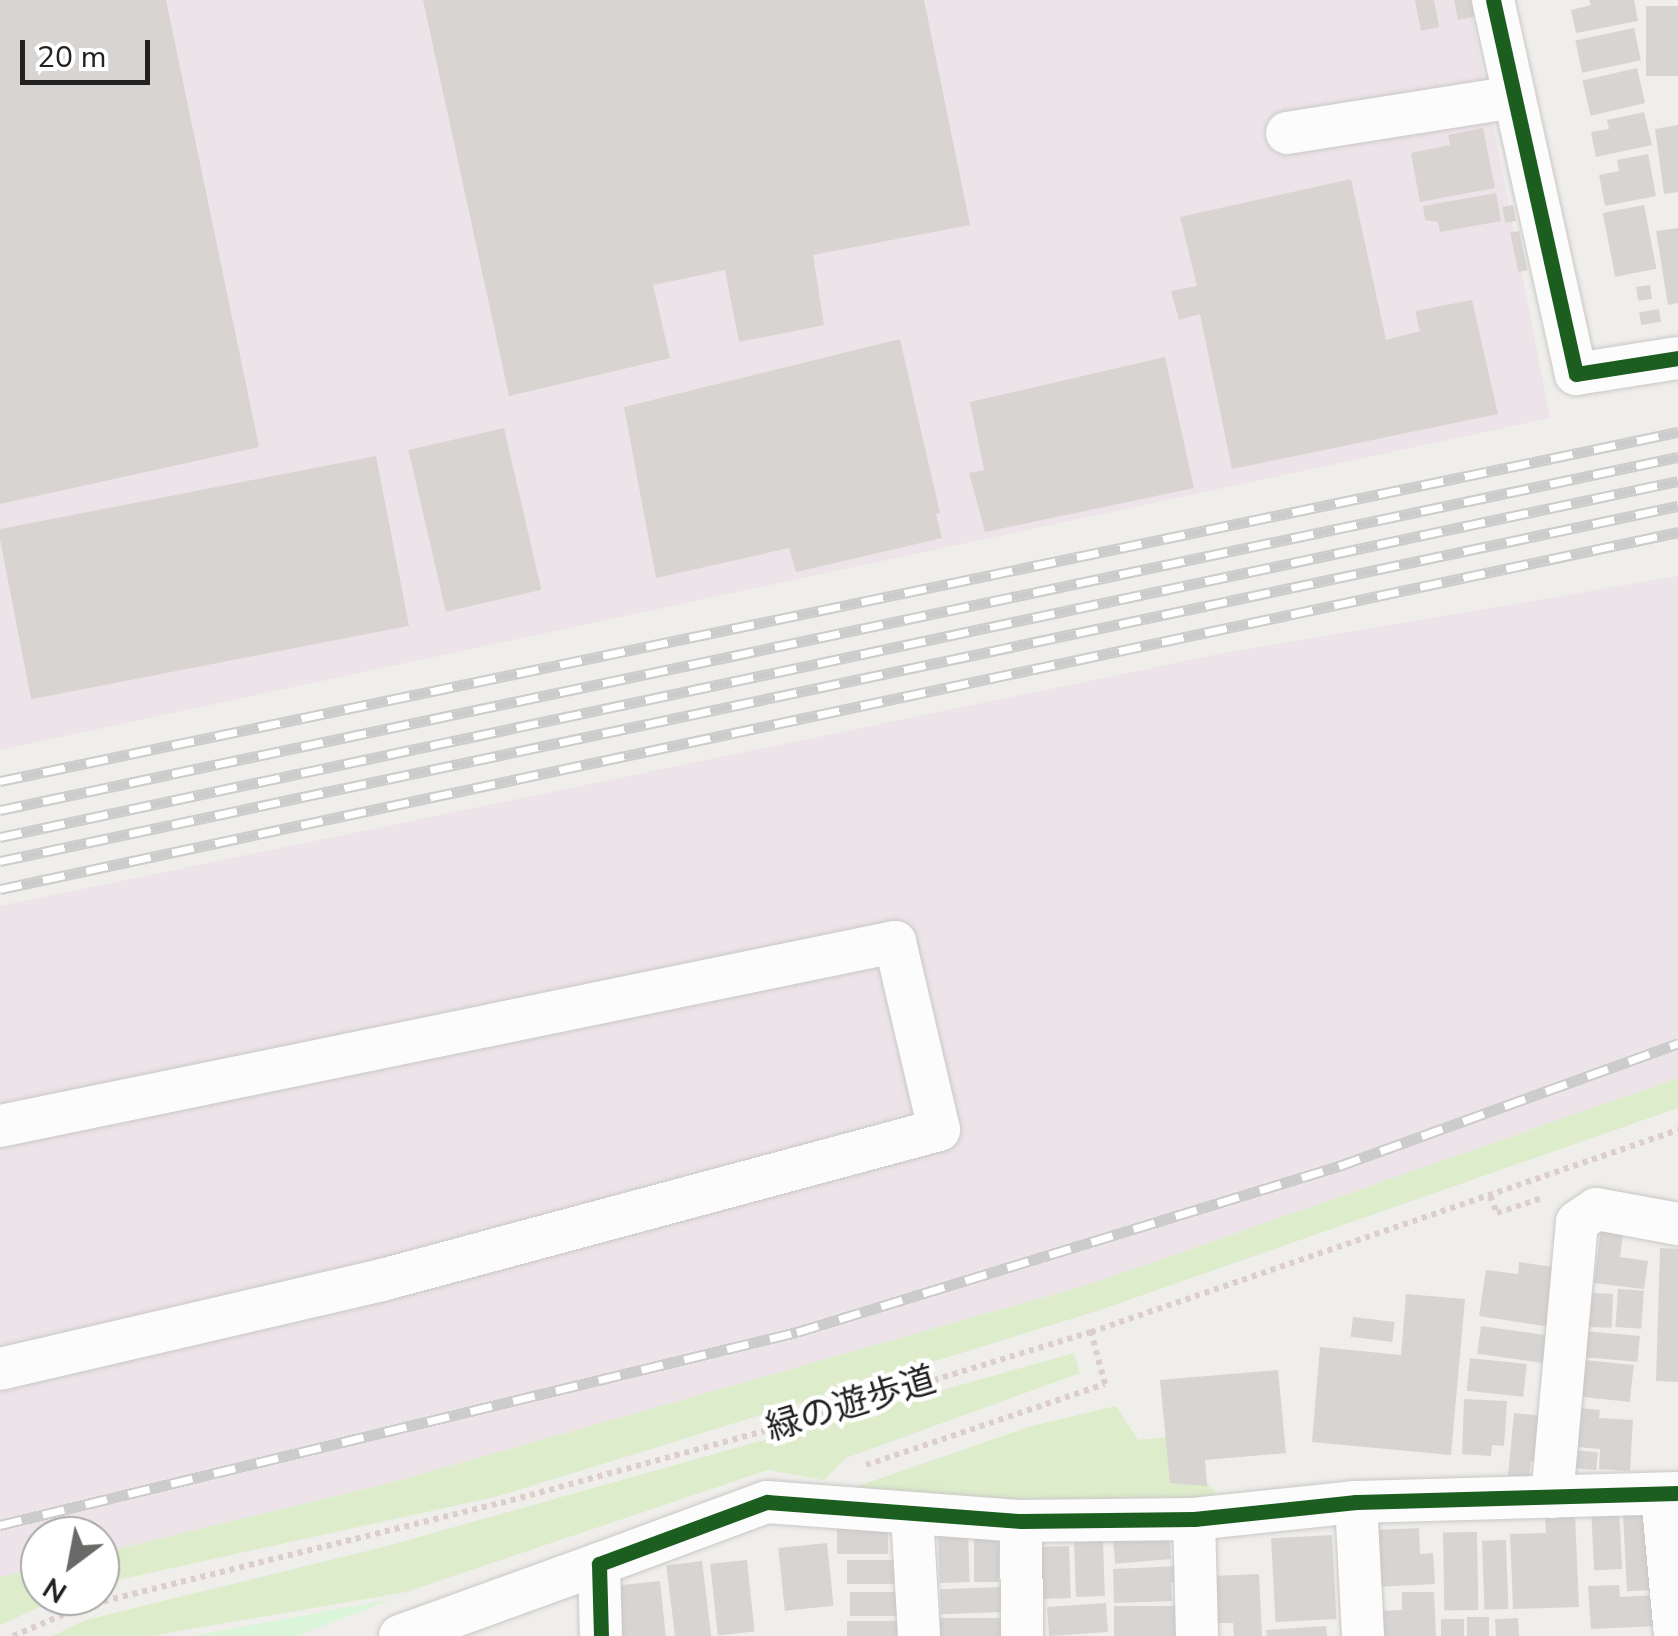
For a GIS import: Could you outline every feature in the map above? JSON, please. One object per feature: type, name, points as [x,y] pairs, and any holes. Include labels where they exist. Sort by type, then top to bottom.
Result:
[{"type":"street","points":[[1493,0],[1576,374],[1678,358]]},
{"type":"street","points":[[1287,133],[1514,97]]},
{"type":"street","points":[[0,1126],[895,942],[939,1130],[382,1280],[0,1369]]},
{"type":"street","points":[[1552,1497],[1577,1222],[1596,1209],[1678,1224]]},
{"type":"street","points":[[400,1636],[767,1502],[1021,1521],[1194,1519],[1356,1502],[1670,1494],[1675,1636]]},
{"type":"street","points":[[1356,1502],[1363,1636]]},
{"type":"street","points":[[912,1514],[919,1636]]},
{"type":"street","points":[[1194,1519],[1197,1636]]},
{"type":"street","points":[[1021,1521],[1022,1636]]},
{"type":"street","points":[[599,1564],[601,1636]]},
{"type":"path","points":[[851,1470],[1106,1384],[1091,1332]]},
{"type":"shaded area","points":[[0,0],[1469,0],[1550,418],[0,750]]},
{"type":"shaded area","points":[[1678,576],[1678,1078],[1094,1283],[386,1484],[120,1548],[120,1516],[20,1516],[20,1572],[0,1577],[0,906],[1219,654]]},
{"type":"green space","points":[[1678,1078],[1678,1108],[1097,1311],[499,1496],[120,1580],[120,1548],[386,1484],[1094,1283]]},
{"type":"green space","points":[[1074,1353],[1080,1373],[846,1458],[824,1480],[768,1470],[406,1592],[150,1636],[52,1636],[86,1620],[120,1616],[120,1612],[387,1546]]},
{"type":"green space","points":[[1116,1406],[1138,1440],[1168,1437],[1217,1494],[1185,1501],[845,1496],[855,1487],[1032,1426]]},
{"type":"green space","points":[[20,1572],[20,1616],[0,1625],[0,1577]]},
{"type":"green space","points":[[393,1599],[296,1636],[192,1636]]},
{"type":"building","points":[[0,0],[166,0],[259,447],[0,504]]},
{"type":"building","points":[[423,0],[924,0],[970,225],[813,255],[824,325],[739,342],[725,270],[653,285],[670,358],[509,396]]},
{"type":"building","points":[[1415,0],[1434,0],[1439,27],[1421,31]]},
{"type":"building","points":[[1454,0],[1475,0],[1478,16],[1458,20]]},
{"type":"building","points":[[1589,0],[1634,0],[1638,21],[1576,33],[1571,10],[1591,5]]},
{"type":"building","points":[[1646,6],[1678,6],[1678,76],[1646,76]]},
{"type":"building","points":[[1634,28],[1641,60],[1582,73],[1575,40]]},
{"type":"building","points":[[1637,68],[1645,103],[1591,116],[1582,81]]},
{"type":"building","points":[[1644,112],[1652,145],[1596,157],[1591,132],[1609,129],[1607,120]]},
{"type":"building","points":[[1678,125],[1678,192],[1664,194],[1655,129]]},
{"type":"building","points":[[1483,128],[1495,188],[1420,202],[1411,153],[1450,145],[1448,135]]},
{"type":"building","points":[[1648,154],[1656,196],[1605,206],[1599,175],[1619,171],[1617,160]]},
{"type":"building","points":[[1351,179],[1386,340],[1420,331],[1415,311],[1472,300],[1498,414],[1232,469],[1200,314],[1179,320],[1171,291],[1197,286],[1180,217]]},
{"type":"building","points":[[1496,193],[1501,221],[1440,232],[1438,222],[1425,220],[1423,206]]},
{"type":"building","points":[[1513,205],[1516,221],[1505,223],[1502,207]]},
{"type":"building","points":[[1644,205],[1656,269],[1615,277],[1603,213]]},
{"type":"building","points":[[1678,228],[1678,303],[1668,305],[1656,231]]},
{"type":"building","points":[[1519,231],[1527,270],[1519,272],[1510,233]]},
{"type":"building","points":[[1650,285],[1652,299],[1638,301],[1636,287]]},
{"type":"building","points":[[1659,309],[1661,322],[1641,325],[1639,312]]},
{"type":"building","points":[[900,339],[940,513],[936,514],[942,538],[796,572],[789,548],[656,578],[624,407]]},
{"type":"building","points":[[1165,357],[1194,488],[985,532],[969,473],[984,470],[970,402]]},
{"type":"building","points":[[504,428],[541,590],[446,612],[409,450]]},
{"type":"building","points":[[376,456],[409,626],[31,699],[0,529]]},
{"type":"building","points":[[1601,1229],[1623,1233],[1620,1257],[1648,1261],[1644,1289],[1594,1283]]},
{"type":"building","points":[[1660,1248],[1678,1249],[1678,1382],[1656,1381]]},
{"type":"building","points":[[1519,1262],[1559,1268],[1551,1327],[1479,1316],[1486,1270],[1518,1274]]},
{"type":"building","points":[[1618,1289],[1644,1291],[1641,1329],[1615,1327]]},
{"type":"building","points":[[1589,1293],[1613,1294],[1612,1328],[1588,1327]]},
{"type":"building","points":[[1406,1294],[1465,1299],[1451,1455],[1312,1442],[1320,1347],[1401,1355]]},
{"type":"building","points":[[1353,1317],[1395,1322],[1392,1342],[1351,1337]]},
{"type":"building","points":[[1481,1326],[1550,1336],[1546,1363],[1477,1354]]},
{"type":"building","points":[[1583,1331],[1640,1336],[1638,1362],[1581,1357]]},
{"type":"building","points":[[1470,1358],[1527,1364],[1523,1397],[1467,1391]]},
{"type":"building","points":[[1585,1360],[1634,1365],[1630,1402],[1581,1397]]},
{"type":"building","points":[[1278,1370],[1286,1453],[1205,1460],[1207,1486],[1170,1483],[1160,1380]]},
{"type":"building","points":[[1464,1399],[1507,1401],[1504,1446],[1492,1445],[1491,1456],[1462,1454]]},
{"type":"building","points":[[1580,1408],[1600,1410],[1599,1418],[1633,1420],[1630,1471],[1599,1469],[1600,1449],[1578,1447]]},
{"type":"building","points":[[1514,1413],[1546,1416],[1542,1462],[1531,1461],[1529,1478],[1508,1476]]},
{"type":"building","points":[[1573,1450],[1598,1452],[1596,1470],[1571,1468]]},
{"type":"building","points":[[1619,1508],[1622,1569],[1594,1570],[1591,1509]]},
{"type":"building","points":[[1545,1514],[1575,1514],[1579,1607],[1513,1609],[1510,1534],[1546,1533]]},
{"type":"building","points":[[1649,1514],[1653,1590],[1627,1591],[1623,1515]]},
{"type":"building","points":[[837,1528],[888,1528],[888,1554],[837,1554]]},
{"type":"building","points":[[1419,1528],[1420,1554],[1433,1553],[1435,1584],[1377,1587],[1374,1530]]},
{"type":"building","points":[[1477,1532],[1478,1610],[1444,1611],[1443,1533]]},
{"type":"building","points":[[968,1535],[970,1582],[940,1583],[938,1536]]},
{"type":"building","points":[[1332,1535],[1336,1619],[1275,1622],[1271,1538]]},
{"type":"building","points":[[974,1536],[999,1536],[999,1582],[974,1582]]},
{"type":"building","points":[[1169,1536],[1171,1559],[1115,1564],[1113,1541]]},
{"type":"building","points":[[1506,1540],[1508,1609],[1484,1610],[1482,1541]]},
{"type":"building","points":[[1103,1541],[1105,1596],[1076,1597],[1074,1542]]},
{"type":"building","points":[[827,1543],[834,1606],[785,1611],[778,1548]]},
{"type":"building","points":[[1069,1546],[1071,1598],[1040,1599],[1038,1547]]},
{"type":"building","points":[[747,1560],[755,1632],[718,1635],[710,1564]]},
{"type":"building","points":[[847,1560],[895,1560],[895,1584],[847,1584]]},
{"type":"building","points":[[702,1561],[711,1636],[675,1636],[666,1565]]},
{"type":"building","points":[[1180,1566],[1181,1582],[1171,1583],[1172,1601],[1114,1603],[1113,1569]]},
{"type":"building","points":[[1259,1574],[1262,1636],[1234,1636],[1233,1623],[1216,1623],[1214,1576]]},
{"type":"building","points":[[660,1581],[666,1636],[619,1636],[613,1586]]},
{"type":"building","points":[[1619,1585],[1620,1597],[1657,1595],[1658,1626],[1591,1629],[1588,1586]]},
{"type":"building","points":[[1003,1587],[1004,1612],[941,1614],[940,1589]]},
{"type":"building","points":[[850,1592],[902,1592],[902,1616],[850,1616]]},
{"type":"building","points":[[1402,1592],[1434,1592],[1436,1636],[1377,1636],[1376,1611],[1402,1610]]},
{"type":"building","points":[[1106,1603],[1108,1632],[1049,1636],[1047,1607]]},
{"type":"building","points":[[1114,1606],[1175,1606],[1175,1636],[1114,1636]]},
{"type":"building","points":[[1467,1617],[1489,1617],[1489,1636],[1467,1636]]},
{"type":"building","points":[[940,1618],[1001,1618],[1001,1636],[940,1636]]},
{"type":"building","points":[[1518,1618],[1519,1636],[1496,1636],[1495,1619]]},
{"type":"building","points":[[1441,1619],[1464,1619],[1464,1636],[1441,1636]]},
{"type":"building","points":[[847,1621],[902,1621],[902,1636],[847,1636]]},
{"type":"building","points":[[1326,1626],[1327,1636],[1267,1636],[1266,1630]]},
{"type":"railway","points":[[0,781],[1678,432]]},
{"type":"railway","points":[[0,810],[1678,457]]},
{"type":"railway","points":[[0,837],[1678,481]]},
{"type":"railway","points":[[0,861],[1678,506]]},
{"type":"railway","points":[[0,889],[1678,532]]},
{"type":"railway","points":[[0,1525],[797,1332],[1339,1166],[1678,1043]]},
{"type":"cycle path","points":[[1493,0],[1576,374],[1678,358]]},
{"type":"cycle path","points":[[601,1636],[599,1564],[767,1502],[1021,1521],[1194,1519],[1356,1502],[1678,1493]]}]
